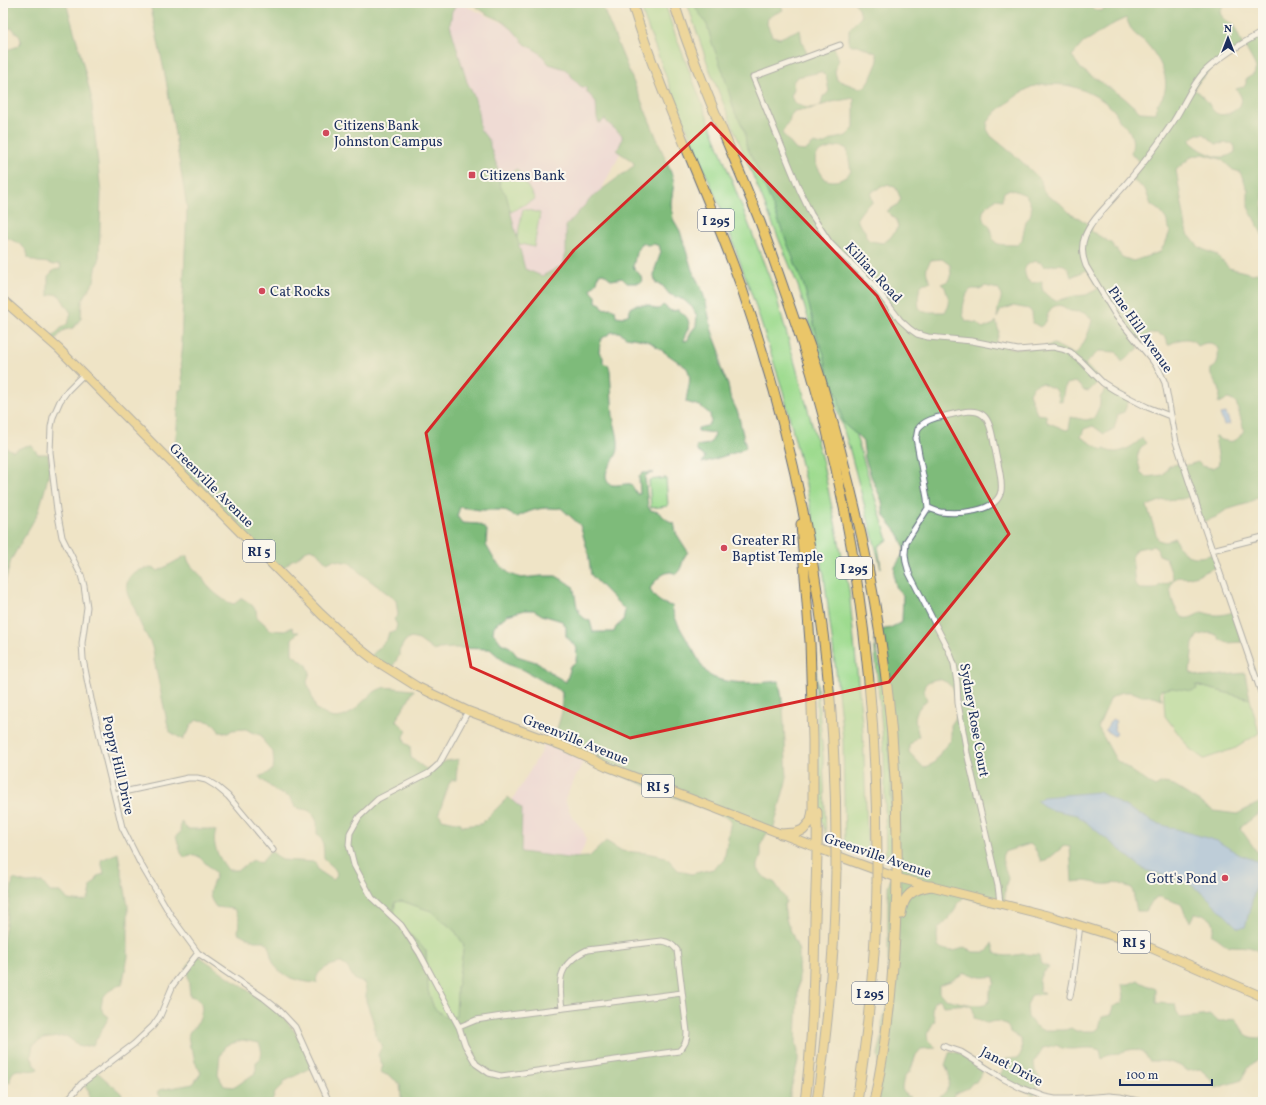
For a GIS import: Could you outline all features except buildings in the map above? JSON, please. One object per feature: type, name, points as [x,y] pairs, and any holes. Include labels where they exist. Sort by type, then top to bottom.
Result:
[{"type":"highway","name":"I 295","points":[[632,3],[659,81],[713,214],[742,291],[776,398],[800,497],[814,574],[828,671],[834,754],[836,842],[835,914],[831,988],[817,1102]]},
{"type":"highway","name":"I 295","points":[[674,3],[697,69],[757,217],[783,286],[804,350],[820,408],[840,493],[851,550],[863,631],[869,690],[874,757],[877,857],[870,996],[857,1102]]},
{"type":"highway","points":[[783,286],[803,327],[811,348],[852,496],[870,578],[889,703],[895,770],[898,878],[888,1025],[874,1102]]},
{"type":"highway","points":[[800,497],[801,534],[810,642],[817,848],[814,1002],[805,1102]]},
{"type":"highway","points":[[781,834],[800,832],[806,828],[811,821],[813,810],[812,772],[814,753]]},
{"type":"highway","points":[[894,947],[900,932],[904,902],[913,892],[921,888],[931,886]]},
{"type":"main road","name":"Greenville Avenue","points":[[3,300],[38,329],[84,374],[321,614],[374,659],[416,686],[468,711],[556,743],[606,766],[898,878],[1053,916],[1151,948],[1263,997]]},
{"type":"street","name":"Pine Hill Avenue","points":[[1263,32],[1233,49],[1204,73],[1192,89],[1177,116],[1165,133],[1123,187],[1091,224],[1083,244],[1083,257],[1086,266],[1116,316],[1159,370],[1165,383],[1176,442],[1263,698]]},
{"type":"street","name":"Killian Road","points":[[840,45],[753,77],[805,204],[830,243],[871,282],[900,320],[917,334],[928,337],[972,341],[1018,350],[1054,347],[1062,349],[1070,352],[1103,383],[1146,407],[1170,416]]},
{"type":"street","name":"Poppy Hill Drive","points":[[84,374],[68,390],[53,417],[50,452],[57,510],[62,536],[81,576],[85,591],[87,607],[82,643],[83,659],[91,699],[122,827],[140,863],[172,919],[198,952],[264,998],[280,1011],[297,1030],[329,1102]]},
{"type":"street","points":[[964,412],[976,412],[983,414],[987,420],[992,437],[1000,477],[1001,490],[999,498],[992,505],[969,512],[938,512],[928,508],[928,498],[916,438],[919,429],[928,421],[940,417],[964,412]]},
{"type":"street","name":"Sydney Rose Court","points":[[928,508],[906,542],[906,562],[909,573],[954,664],[958,703],[967,753],[998,886],[1000,903]]},
{"type":"street","points":[[1212,550],[1263,537]]},
{"type":"street","points":[[468,711],[439,764],[429,773],[378,799],[359,817],[350,833],[349,845],[354,865],[372,898],[401,925],[420,954],[459,1027],[465,1045],[476,1064],[489,1073],[501,1076],[679,1051],[685,1045],[687,1039],[676,950],[673,945],[668,942],[662,941],[587,950],[571,961],[565,967],[561,976],[559,985],[562,1008]]},
{"type":"street","points":[[114,794],[188,778],[206,780],[228,796],[273,850]]},
{"type":"street","points":[[1070,996],[1080,925]]},
{"type":"street","points":[[66,1102],[82,1084],[134,1044],[153,1026],[160,1016],[173,985],[198,952]]},
{"type":"street","points":[[459,1027],[476,1020],[682,993]]},
{"type":"street","name":"Janet Drive","points":[[943,1046],[961,1052],[1021,1088],[1045,1097],[1069,1099],[1109,1096],[1142,1102]]},
{"type":"highlighted area","points":[[711,123],[877,296],[1009,534],[889,682],[630,738],[471,667],[426,433],[574,250]]},
{"type":"shaded area","points":[[183,3],[459,3],[597,66],[627,140],[540,309]]},
{"type":"shaded area","points":[[543,743],[583,760],[565,799],[571,815],[584,832],[586,839],[578,858],[520,852],[522,809],[512,801],[542,750]]},
{"type":"green space","points":[[3,3],[66,3],[91,96],[101,193],[99,261],[97,264],[94,281],[82,301],[81,318],[73,328],[64,330],[53,342],[50,339],[68,323],[71,313],[60,296],[54,294],[49,296],[48,293],[48,276],[54,270],[60,269],[61,265],[38,262],[28,258],[26,250],[23,247],[3,236],[3,51],[16,47],[21,42],[20,37],[12,28],[3,29]]},
{"type":"green space","points":[[150,3],[458,3],[452,11],[450,25],[467,82],[474,96],[478,110],[480,129],[490,142],[497,166],[501,188],[506,194],[525,269],[542,276],[563,265],[566,251],[566,226],[593,196],[635,165],[632,161],[617,151],[622,140],[622,135],[605,119],[599,123],[597,118],[596,102],[587,92],[586,88],[580,86],[565,69],[549,64],[540,53],[525,44],[512,29],[502,21],[487,14],[471,3],[602,3],[672,175],[674,183],[671,203],[673,219],[680,231],[692,270],[702,290],[712,331],[720,352],[720,366],[728,385],[730,396],[738,413],[746,448],[702,463],[705,457],[697,451],[696,446],[709,444],[713,439],[714,433],[698,431],[698,428],[707,426],[711,422],[710,414],[700,406],[686,402],[690,380],[687,368],[650,342],[626,337],[619,332],[612,332],[601,339],[599,352],[603,357],[603,363],[608,365],[610,370],[613,417],[618,444],[615,458],[607,470],[606,479],[609,484],[612,485],[631,484],[637,494],[640,494],[639,477],[643,473],[654,473],[648,474],[645,477],[648,506],[650,510],[658,512],[671,523],[674,522],[676,533],[688,552],[676,574],[670,572],[664,574],[650,589],[654,596],[659,600],[672,606],[679,626],[707,673],[721,680],[731,682],[752,683],[779,681],[783,706],[787,778],[772,834],[767,833],[761,844],[761,856],[758,869],[764,877],[775,883],[785,898],[786,902],[784,905],[786,919],[799,951],[796,1042],[798,1062],[790,1092],[790,1102],[404,1102],[401,1097],[400,1084],[391,1077],[380,1072],[383,1066],[378,1055],[382,1046],[375,1034],[373,1021],[366,1001],[366,989],[364,983],[355,980],[347,967],[341,963],[328,967],[320,972],[317,983],[294,979],[282,973],[272,959],[269,945],[264,941],[254,941],[238,933],[239,918],[234,909],[216,907],[212,902],[210,890],[216,873],[198,856],[189,855],[185,858],[181,853],[176,836],[180,833],[181,821],[188,829],[207,829],[216,831],[214,841],[215,846],[219,856],[228,870],[238,870],[253,860],[261,863],[271,851],[282,860],[315,862],[318,870],[333,880],[337,874],[336,871],[324,859],[322,842],[320,836],[317,834],[317,822],[313,814],[308,810],[295,807],[290,797],[277,792],[260,778],[260,776],[269,773],[274,765],[273,752],[264,742],[262,736],[246,729],[232,730],[228,733],[219,732],[216,726],[208,721],[197,720],[191,725],[183,740],[169,731],[153,650],[128,596],[127,586],[130,576],[134,573],[143,569],[155,568],[158,571],[187,555],[190,564],[202,577],[206,584],[223,599],[234,604],[242,598],[251,604],[256,610],[257,617],[271,630],[285,631],[292,627],[294,632],[299,632],[292,639],[292,654],[307,665],[310,672],[307,682],[316,709],[330,717],[338,718],[346,716],[352,712],[370,695],[383,688],[389,687],[414,690],[396,720],[407,731],[404,736],[405,743],[410,746],[411,758],[426,769],[446,761],[459,759],[456,780],[452,780],[449,784],[439,813],[442,819],[461,823],[462,826],[481,824],[508,797],[522,809],[521,852],[568,858],[589,857],[606,841],[622,851],[646,853],[666,857],[678,870],[691,874],[713,869],[724,860],[731,820],[552,746],[562,712],[562,692],[524,670],[507,664],[490,649],[454,648],[439,649],[434,651],[419,640],[411,638],[405,641],[399,651],[399,656],[391,669],[371,656],[387,639],[389,632],[395,632],[397,625],[394,619],[398,615],[396,600],[364,576],[350,563],[333,560],[327,563],[316,551],[310,549],[305,551],[296,559],[292,560],[281,570],[173,462],[179,390],[183,389],[181,360],[183,343],[181,343],[187,208],[166,80]],"holes":[[[641,243],[659,246],[661,252],[655,269],[654,277],[656,283],[663,286],[669,294],[684,300],[692,307],[697,316],[696,326],[691,332],[688,340],[684,341],[689,324],[686,316],[678,310],[671,311],[663,305],[659,309],[655,309],[648,305],[635,305],[631,308],[629,314],[623,317],[616,316],[615,310],[611,308],[603,309],[601,304],[596,302],[596,296],[591,289],[597,282],[599,274],[603,273],[612,280],[622,278],[627,283],[639,283],[642,281],[641,276],[633,267],[636,253]],[[460,507],[480,510],[503,510],[517,517],[540,509],[561,508],[580,525],[588,552],[591,575],[625,610],[623,621],[616,627],[614,632],[593,632],[590,621],[585,619],[579,611],[573,586],[556,576],[521,578],[510,574],[495,561],[486,545],[487,530],[479,524],[462,523],[457,516]],[[525,610],[534,610],[542,615],[562,621],[566,627],[566,636],[577,648],[576,662],[569,667],[570,670],[566,682],[552,674],[539,663],[517,656],[510,647],[501,643],[493,633],[494,626],[507,615]],[[402,901],[431,911],[455,931],[464,945],[457,989],[456,1016],[447,1018],[434,1008],[428,991],[426,951],[394,918],[395,902]]]},
{"type":"green space","points":[[640,3],[665,3],[673,29],[775,292],[822,460],[849,590],[863,733],[868,856],[845,847],[843,740],[824,575],[806,485],[783,391],[754,301],[721,209],[676,103]]},
{"type":"green space","points":[[687,3],[705,3],[805,270],[888,540],[878,546],[881,568],[849,447],[798,286],[709,68]]},
{"type":"green space","points":[[695,3],[779,3],[783,10],[768,17],[767,24],[772,36],[780,38],[800,29],[802,42],[808,55],[834,47],[838,59],[835,72],[837,80],[858,88],[865,87],[870,80],[878,61],[876,53],[858,45],[849,45],[849,29],[861,17],[859,8],[854,3],[1089,3],[1093,9],[1101,11],[1112,3],[1182,3],[1186,6],[1185,3],[1224,3],[1220,13],[1224,19],[1233,24],[1243,45],[1216,64],[1194,89],[1205,99],[1214,112],[1221,115],[1231,112],[1240,106],[1241,97],[1236,89],[1243,87],[1246,84],[1246,79],[1254,74],[1256,68],[1244,45],[1263,33],[1263,236],[1248,207],[1248,190],[1240,172],[1233,170],[1221,159],[1203,154],[1191,157],[1176,170],[1187,233],[1200,248],[1217,255],[1229,268],[1253,274],[1263,271],[1263,494],[1249,503],[1226,510],[1216,517],[1203,522],[1192,496],[1182,499],[1163,500],[1147,506],[1158,540],[1165,542],[1175,538],[1181,550],[1190,556],[1200,557],[1213,554],[1216,567],[1200,574],[1173,580],[1171,584],[1171,595],[1178,612],[1181,616],[1187,618],[1202,612],[1218,615],[1233,612],[1242,642],[1228,643],[1220,640],[1218,637],[1210,633],[1197,636],[1193,644],[1191,673],[1203,677],[1245,673],[1250,699],[1196,685],[1197,689],[1192,691],[1172,688],[1161,690],[1160,695],[1162,699],[1154,696],[1142,696],[1132,692],[1122,692],[1111,698],[1098,727],[1116,760],[1155,787],[1162,783],[1171,784],[1214,811],[1237,814],[1263,801],[1263,810],[1240,828],[1257,852],[1263,854],[1263,947],[1258,952],[1249,947],[1229,947],[1211,935],[1214,928],[1213,921],[1203,914],[1195,914],[1191,922],[1185,914],[1181,904],[1160,897],[1157,897],[1150,903],[1145,911],[1137,911],[1132,888],[1115,882],[1111,884],[1104,884],[1086,881],[1072,882],[1070,847],[1064,846],[1046,861],[1041,862],[1037,852],[1030,844],[1004,852],[1002,858],[1008,879],[1003,908],[964,897],[957,904],[955,910],[949,918],[938,929],[937,936],[938,947],[949,951],[955,951],[965,947],[973,952],[986,952],[992,943],[995,953],[999,955],[1039,955],[1041,964],[1049,967],[1043,972],[1039,980],[1040,991],[1044,994],[1032,995],[1027,1005],[1028,1017],[1035,1026],[1042,1030],[1065,1030],[1071,1028],[1076,1031],[1095,1031],[1099,1028],[1102,1017],[1111,1015],[1114,1006],[1122,1003],[1124,997],[1122,984],[1129,984],[1138,980],[1156,989],[1156,1003],[1175,1004],[1180,1018],[1211,1015],[1216,1020],[1221,1021],[1234,1018],[1248,1036],[1263,1038],[1263,1061],[1257,1060],[1254,1062],[1242,1080],[1216,1088],[1212,1080],[1200,1069],[1188,1071],[1179,1065],[1170,1062],[1149,1061],[1143,1053],[1137,1050],[1133,1049],[1109,1054],[1102,1059],[1100,1050],[1095,1048],[1066,1049],[1056,1045],[1043,1048],[1034,1062],[1035,1071],[1041,1080],[1034,1095],[999,1076],[1007,1064],[1006,1059],[1018,1058],[1022,1052],[1021,1039],[1010,1032],[1007,1026],[1002,1022],[995,1021],[988,1023],[974,1018],[973,1010],[968,1005],[943,1006],[941,1001],[938,999],[933,1003],[932,1010],[935,1020],[927,1034],[928,1040],[936,1048],[921,1049],[916,1055],[910,1072],[906,1075],[903,1081],[902,1089],[906,1096],[910,1097],[912,1102],[875,1102],[879,1063],[878,1054],[882,1037],[882,1019],[885,1011],[892,1002],[888,967],[888,887],[893,872],[892,806],[881,630],[890,628],[902,622],[903,595],[897,589],[894,578],[895,567],[903,554],[904,546],[898,533],[884,516],[882,501],[865,458],[863,442],[843,422],[838,397],[827,370],[824,354],[818,340],[804,286],[760,174],[746,145],[745,133],[735,113],[707,25],[696,8]],"holes":[[[1126,18],[1133,32],[1145,42],[1156,56],[1164,72],[1166,81],[1165,89],[1163,97],[1157,104],[1156,113],[1140,112],[1122,96],[1081,69],[1072,56],[1083,43],[1115,23]],[[821,72],[826,76],[829,91],[823,96],[821,105],[813,108],[804,107],[794,103],[791,96],[794,89],[793,82],[797,77]],[[1042,84],[1064,85],[1078,88],[1094,95],[1108,105],[1130,133],[1133,142],[1131,153],[1142,165],[1132,180],[1145,189],[1151,205],[1160,211],[1166,219],[1170,231],[1160,252],[1133,261],[1122,257],[1111,243],[1091,231],[1092,227],[1072,215],[1060,203],[1049,197],[1043,190],[1041,180],[1019,159],[991,136],[987,129],[988,122],[996,112],[1019,94],[1031,87]],[[854,98],[854,128],[846,136],[833,139],[823,145],[814,143],[805,151],[796,150],[782,133],[794,111],[810,109],[832,102]],[[1197,134],[1204,134],[1216,144],[1232,143],[1235,147],[1235,152],[1219,157],[1205,152],[1190,141],[1191,139]],[[841,146],[847,149],[851,171],[842,179],[835,181],[824,179],[816,164],[815,159],[819,153]],[[888,184],[896,188],[901,199],[897,205],[887,211],[896,220],[898,227],[890,238],[883,243],[870,241],[866,237],[865,231],[859,224],[857,218],[866,206],[873,202],[871,195],[873,191]],[[1010,189],[1026,195],[1031,211],[1029,218],[1026,221],[1022,240],[1017,245],[997,243],[993,238],[990,226],[983,219],[983,211],[996,199],[1002,200],[1004,192]],[[942,259],[950,265],[951,274],[948,281],[941,284],[945,287],[949,300],[949,305],[945,312],[924,312],[919,308],[918,295],[920,288],[924,283],[931,282],[926,271],[931,260]],[[1035,261],[1042,263],[1044,267],[1059,264],[1065,265],[1068,268],[1071,277],[1087,270],[1098,289],[1086,295],[1074,296],[1056,301],[1043,291],[1042,281],[1032,283],[1027,280],[1025,273],[1026,266]],[[985,286],[998,289],[1000,292],[1001,296],[997,318],[1001,310],[1013,306],[1029,309],[1032,313],[1033,323],[1040,327],[1046,322],[1050,310],[1055,306],[1058,305],[1070,311],[1082,312],[1092,320],[1084,343],[1075,355],[1054,344],[1042,347],[1016,349],[996,344],[999,332],[996,321],[994,324],[984,328],[977,323],[966,321],[963,315],[964,302],[968,292],[972,289],[978,289]],[[1156,333],[1166,337],[1168,345],[1180,340],[1188,339],[1195,342],[1198,346],[1209,343],[1218,348],[1217,363],[1211,369],[1212,377],[1220,390],[1218,403],[1228,399],[1236,402],[1244,430],[1234,441],[1219,439],[1215,436],[1219,461],[1218,465],[1212,468],[1202,466],[1198,462],[1184,466],[1181,463],[1169,466],[1163,475],[1146,477],[1141,474],[1138,460],[1139,451],[1146,443],[1142,438],[1129,448],[1114,452],[1105,449],[1102,450],[1081,437],[1084,429],[1093,426],[1104,434],[1114,429],[1118,414],[1124,412],[1130,398],[1108,386],[1100,398],[1100,405],[1094,418],[1086,420],[1071,417],[1069,429],[1066,430],[1047,422],[1046,415],[1037,414],[1029,393],[1036,385],[1042,383],[1054,389],[1057,393],[1059,401],[1062,402],[1064,389],[1067,384],[1075,382],[1081,386],[1083,390],[1089,391],[1100,380],[1085,364],[1099,351],[1116,352],[1122,362],[1139,348],[1137,344],[1150,334]],[[1153,546],[1157,549],[1159,555],[1166,558],[1173,578],[1168,583],[1160,585],[1155,589],[1140,589],[1135,585],[1132,555],[1136,549]],[[939,679],[946,682],[953,688],[958,708],[957,716],[951,725],[951,740],[942,750],[934,763],[924,768],[909,752],[909,746],[919,736],[915,721],[919,709],[927,700],[924,691],[927,683]],[[964,973],[982,977],[994,977],[995,983],[989,992],[989,1002],[984,1004],[973,1005],[945,999],[939,992],[939,985],[951,981]]]},
{"type":"green space","points":[[517,169],[535,199],[509,213],[490,184]]},
{"type":"green space","points":[[523,209],[540,213],[534,247],[516,243]]},
{"type":"green space","points":[[31,445],[38,454],[48,454],[50,468],[38,513],[11,560],[3,590],[3,446],[13,451]]},
{"type":"green space","points":[[666,478],[668,506],[651,508],[649,480]]},
{"type":"green space","points":[[3,590],[6,641],[3,667]]},
{"type":"green space","points":[[874,639],[881,669],[890,757],[892,848],[886,858],[884,752]]},
{"type":"green space","points":[[814,643],[823,757],[826,835],[821,820]]},
{"type":"green space","points":[[1163,684],[1196,685],[1250,699],[1259,733],[1236,748],[1204,759],[1190,749],[1165,716]]},
{"type":"green space","points":[[118,853],[128,905],[128,957],[122,985],[111,989],[106,993],[101,1004],[101,1008],[104,1013],[109,1017],[93,1045],[81,1047],[66,1036],[43,1039],[33,1045],[31,1057],[38,1069],[29,1071],[17,1070],[11,1076],[10,1082],[3,1083],[3,943],[13,879],[27,883],[42,882],[50,892],[61,892],[68,900],[86,901],[89,896],[91,885],[97,876],[104,874],[101,860]]},
{"type":"green space","points":[[402,901],[431,911],[455,931],[464,945],[457,989],[457,1016],[447,1018],[434,1008],[428,991],[426,951],[394,918],[395,902]]},
{"type":"green space","points":[[196,956],[199,956],[280,1013],[296,1033],[313,1067],[283,1082],[283,1085],[275,1093],[272,1102],[160,1102],[161,1098],[157,1092],[159,1090],[193,1084],[201,1073],[195,1062],[188,1036],[200,1017],[202,1007],[199,1000],[190,996],[187,966]],"holes":[[[242,1040],[259,1043],[262,1054],[256,1062],[255,1073],[235,1087],[224,1086],[218,1075],[220,1056],[225,1046]]]},
{"type":"green space","points":[[950,1051],[959,1053],[984,1069],[976,1082],[972,1083],[968,1088],[954,1094],[952,1102],[939,1102],[948,1088],[950,1081],[945,1065]]},
{"type":"green space","points":[[97,1072],[121,1093],[125,1102],[89,1102],[89,1091],[82,1083]]},
{"type":"water","points":[[1226,413],[1230,424],[1224,425],[1220,414]]},
{"type":"water","points":[[1112,719],[1116,721],[1114,725],[1116,727],[1114,730],[1117,733],[1114,736],[1105,730]]},
{"type":"water","points":[[1099,792],[1155,823],[1217,841],[1240,855],[1262,863],[1245,927],[1238,928],[1204,894],[1187,882],[1145,870],[1077,815],[1048,809],[1037,801],[1043,797]]},
{"type":"place","name":"Citizens Bank Johnston Campus","points":[[326,133]]},
{"type":"place","name":"Citizens Bank","points":[[472,175]]},
{"type":"place","name":"Cat Rocks","points":[[262,291]]},
{"type":"place","name":"Greater RI Baptist Temple","points":[[724,548]]},
{"type":"place","name":"Gott's Pond","points":[[1225,878]]}]
